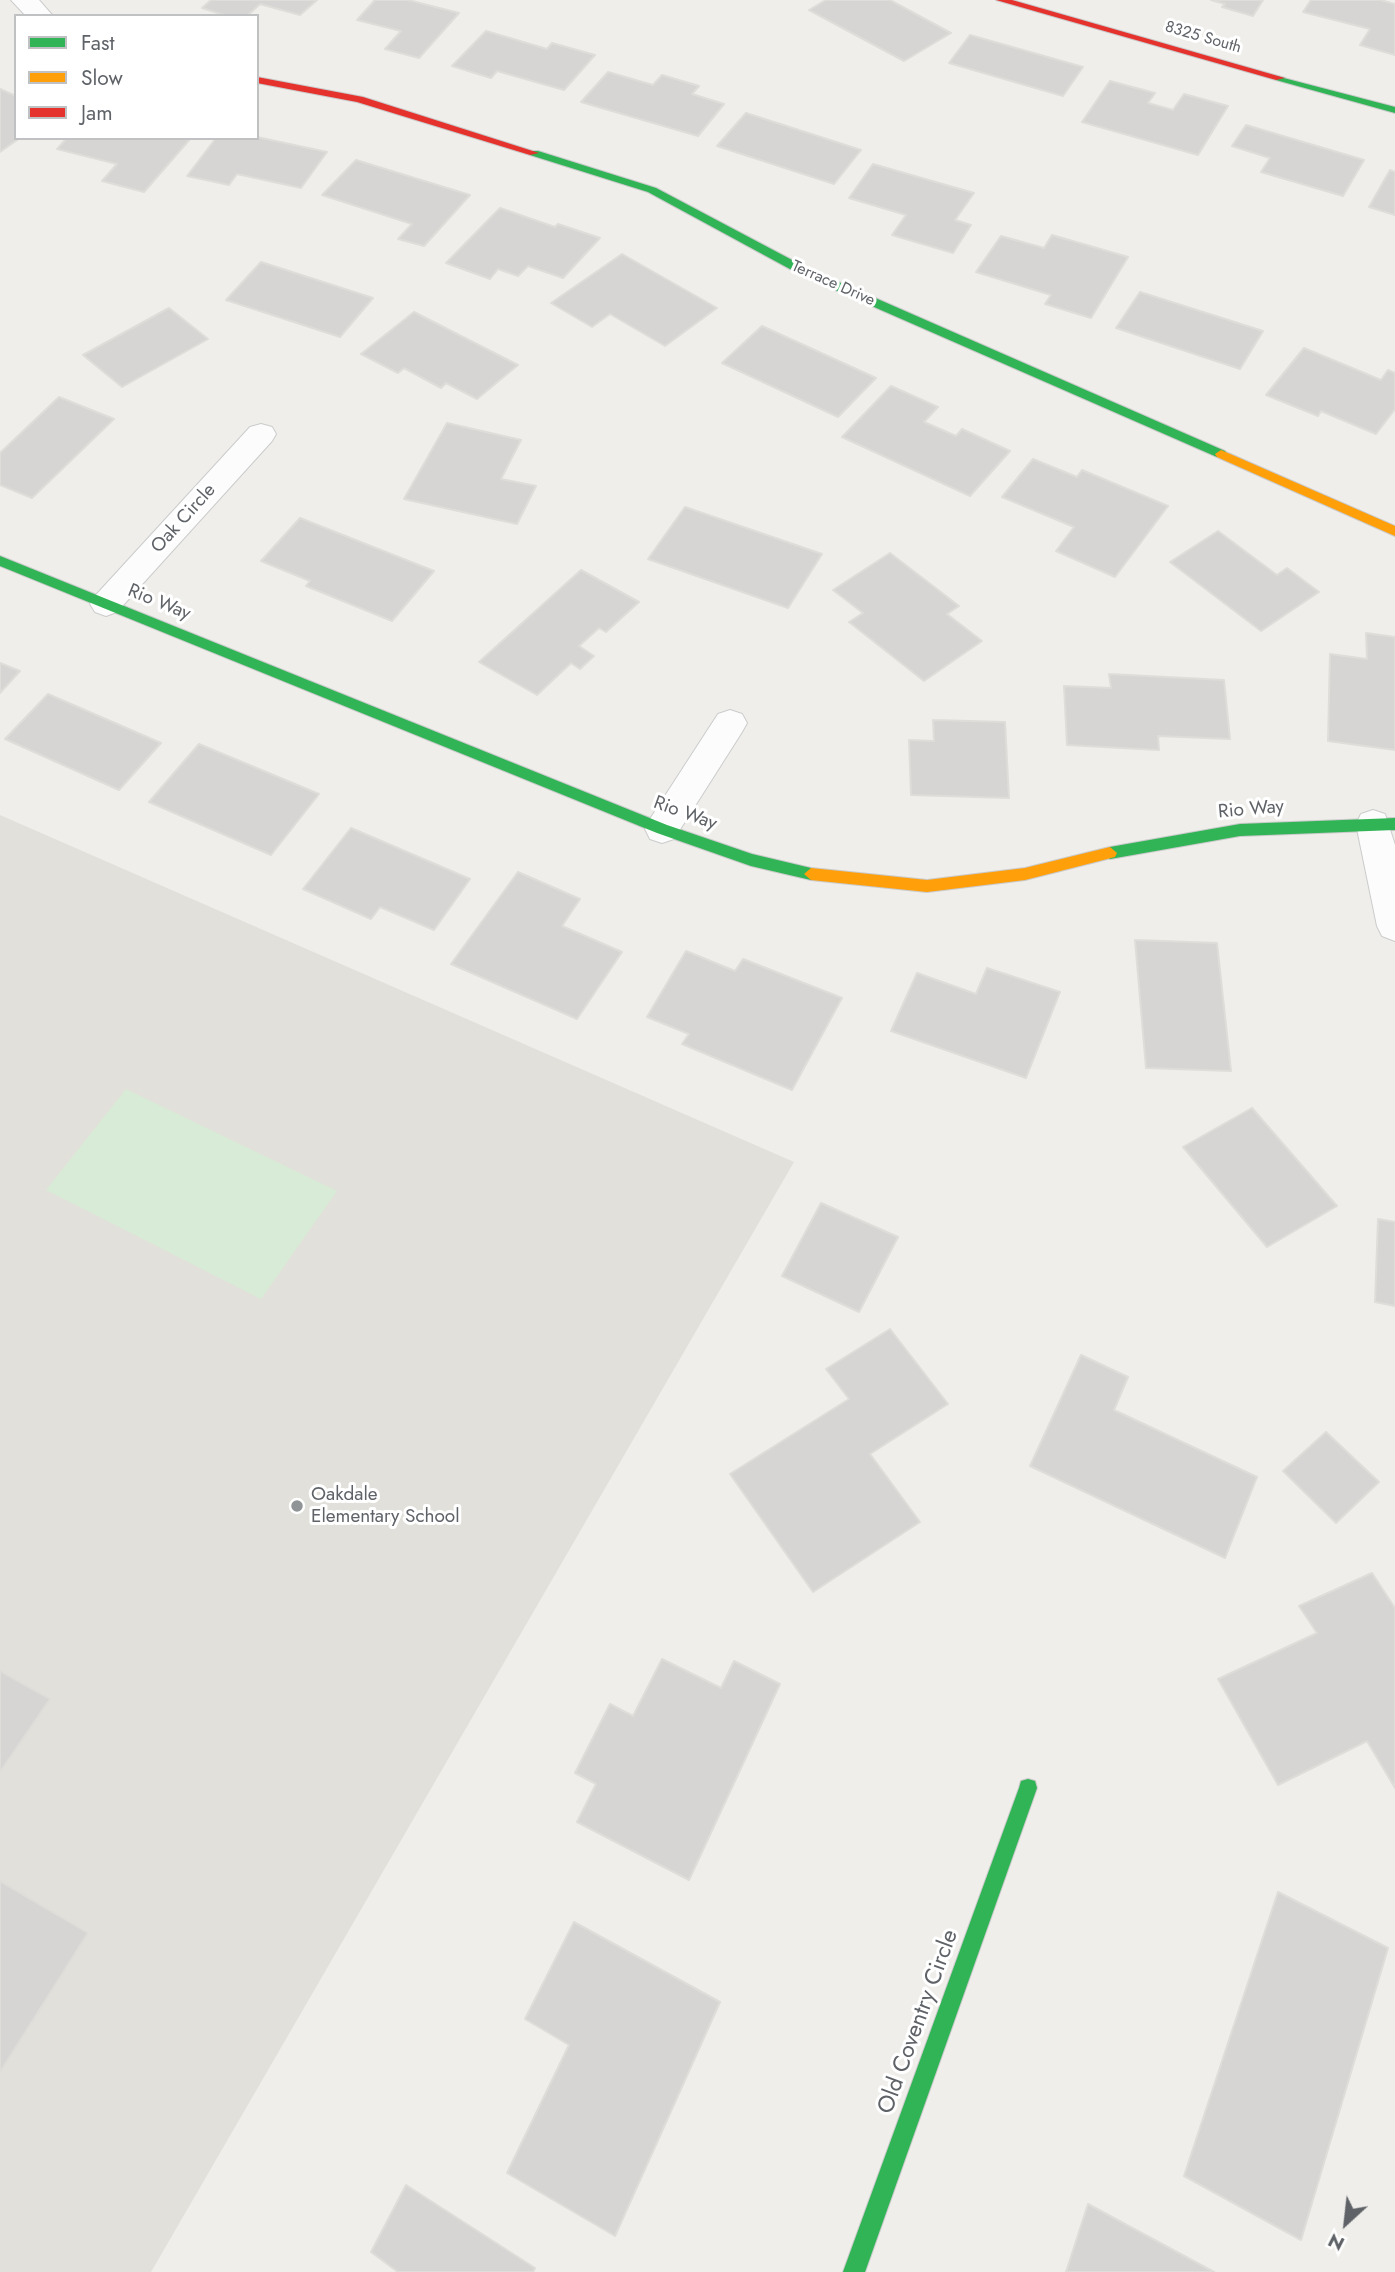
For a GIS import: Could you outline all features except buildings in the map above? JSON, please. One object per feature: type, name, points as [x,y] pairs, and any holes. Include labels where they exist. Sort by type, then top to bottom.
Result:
[{"type":"street","points":[[24,0],[39,14]]},
{"type":"street","name":"8325 South","points":[[1001,0],[1395,110]]},
{"type":"street","name":"Terrace Drive","points":[[259,80],[392,109],[652,190],[805,272],[1395,531]]},
{"type":"street","name":"Oak Circle","points":[[106,604],[261,434]]},
{"type":"street","name":"Rio Way","points":[[0,561],[662,829],[751,860],[825,878],[927,886],[1025,874],[1136,847],[1240,830],[1384,824]]},
{"type":"street","points":[[662,829],[730,723]]},
{"type":"street","points":[[1384,824],[1395,926]]},
{"type":"street","name":"Old Coventry Circle","points":[[854,2272],[1028,1788]]},
{"type":"shaded area","name":"Oakdale Elementary School","points":[[0,815],[794,1162],[151,2272],[0,2272]]},
{"type":"green space","points":[[126,1089],[337,1191],[261,1299],[46,1190]]},
{"type":"traffic: fast","points":[[1280,78],[1395,110]]},
{"type":"traffic: fast","points":[[534,153],[652,190],[805,272],[1221,454]]},
{"type":"traffic: fast","points":[[0,561],[662,829],[751,860],[811,874]]},
{"type":"traffic: fast","points":[[1110,853],[1240,830],[1395,824]]},
{"type":"traffic: fast","points":[[854,2272],[1028,1788]]},
{"type":"traffic: slow","points":[[1221,454],[1395,531]]},
{"type":"traffic: slow","points":[[811,874],[927,886],[1025,874],[1110,853]]},
{"type":"traffic: jam","points":[[1001,0],[1280,78]]},
{"type":"traffic: jam","points":[[259,80],[359,99],[534,153]]},
{"type":"place","name":"Oakdale Elementary School","points":[[297,1506]]}]
